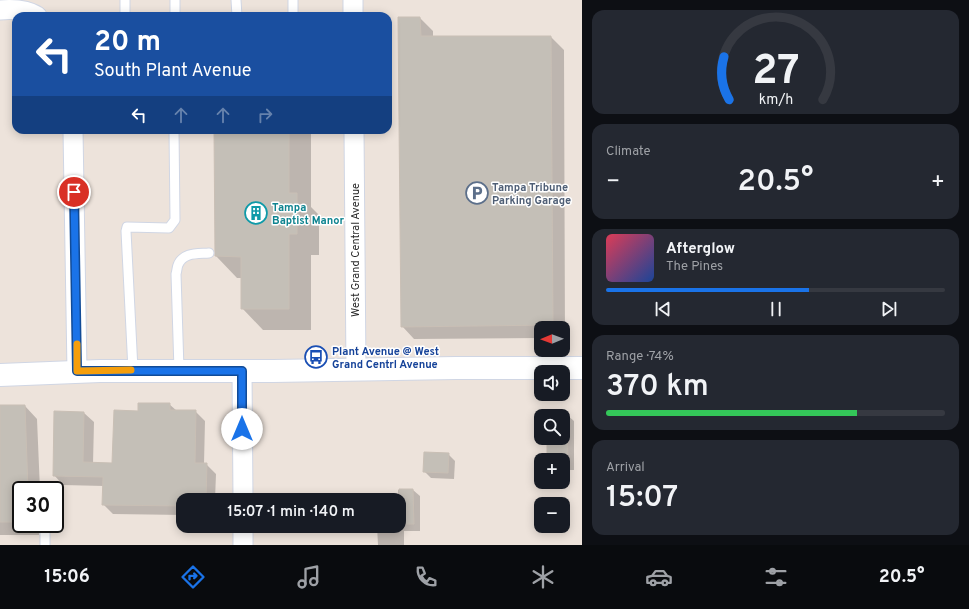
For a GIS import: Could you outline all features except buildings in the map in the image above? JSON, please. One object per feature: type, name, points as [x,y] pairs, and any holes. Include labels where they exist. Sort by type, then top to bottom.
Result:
[{"type":"street","points":[[0,4],[4,0]]},
{"type":"street","points":[[40,0],[44,12]]},
{"type":"street","points":[[353,0],[353,12]]},
{"type":"street","points":[[0,10],[9,9],[27,12]]},
{"type":"street","points":[[73,134],[77,371]]},
{"type":"street","name":"West Grand Central Avenue","points":[[354,134],[356,369]]},
{"type":"street","points":[[0,375],[133,370],[242,371],[582,368]]},
{"type":"street","points":[[242,371],[243,493]]},
{"type":"street","points":[[243,533],[243,545]]},
{"type":"lane","points":[[125,12],[126,0]]},
{"type":"lane","points":[[175,0],[175,12]]},
{"type":"lane","points":[[236,0],[236,12]]},
{"type":"lane","points":[[293,0],[293,12]]},
{"type":"lane","points":[[133,370],[126,231],[127,227],[169,228],[175,220],[174,134]]},
{"type":"lane","points":[[179,370],[176,274],[178,264],[183,257],[192,254],[209,253]]},
{"type":"lane","points":[[45,533],[45,545]]},
{"type":"slow traffic","points":[[77,344],[77,371],[131,370]]},
{"type":"place","name":"Tampa Tribune Parking Garage","points":[[477,193]]},
{"type":"place","name":"Tampa Baptist Manor","points":[[256,213]]},
{"type":"place","name":"Plant Avenue @ West Grand Centrl Avenue","points":[[316,357]]},
{"type":"route","points":[[74,192],[77,371],[242,371],[242,429]]}]
